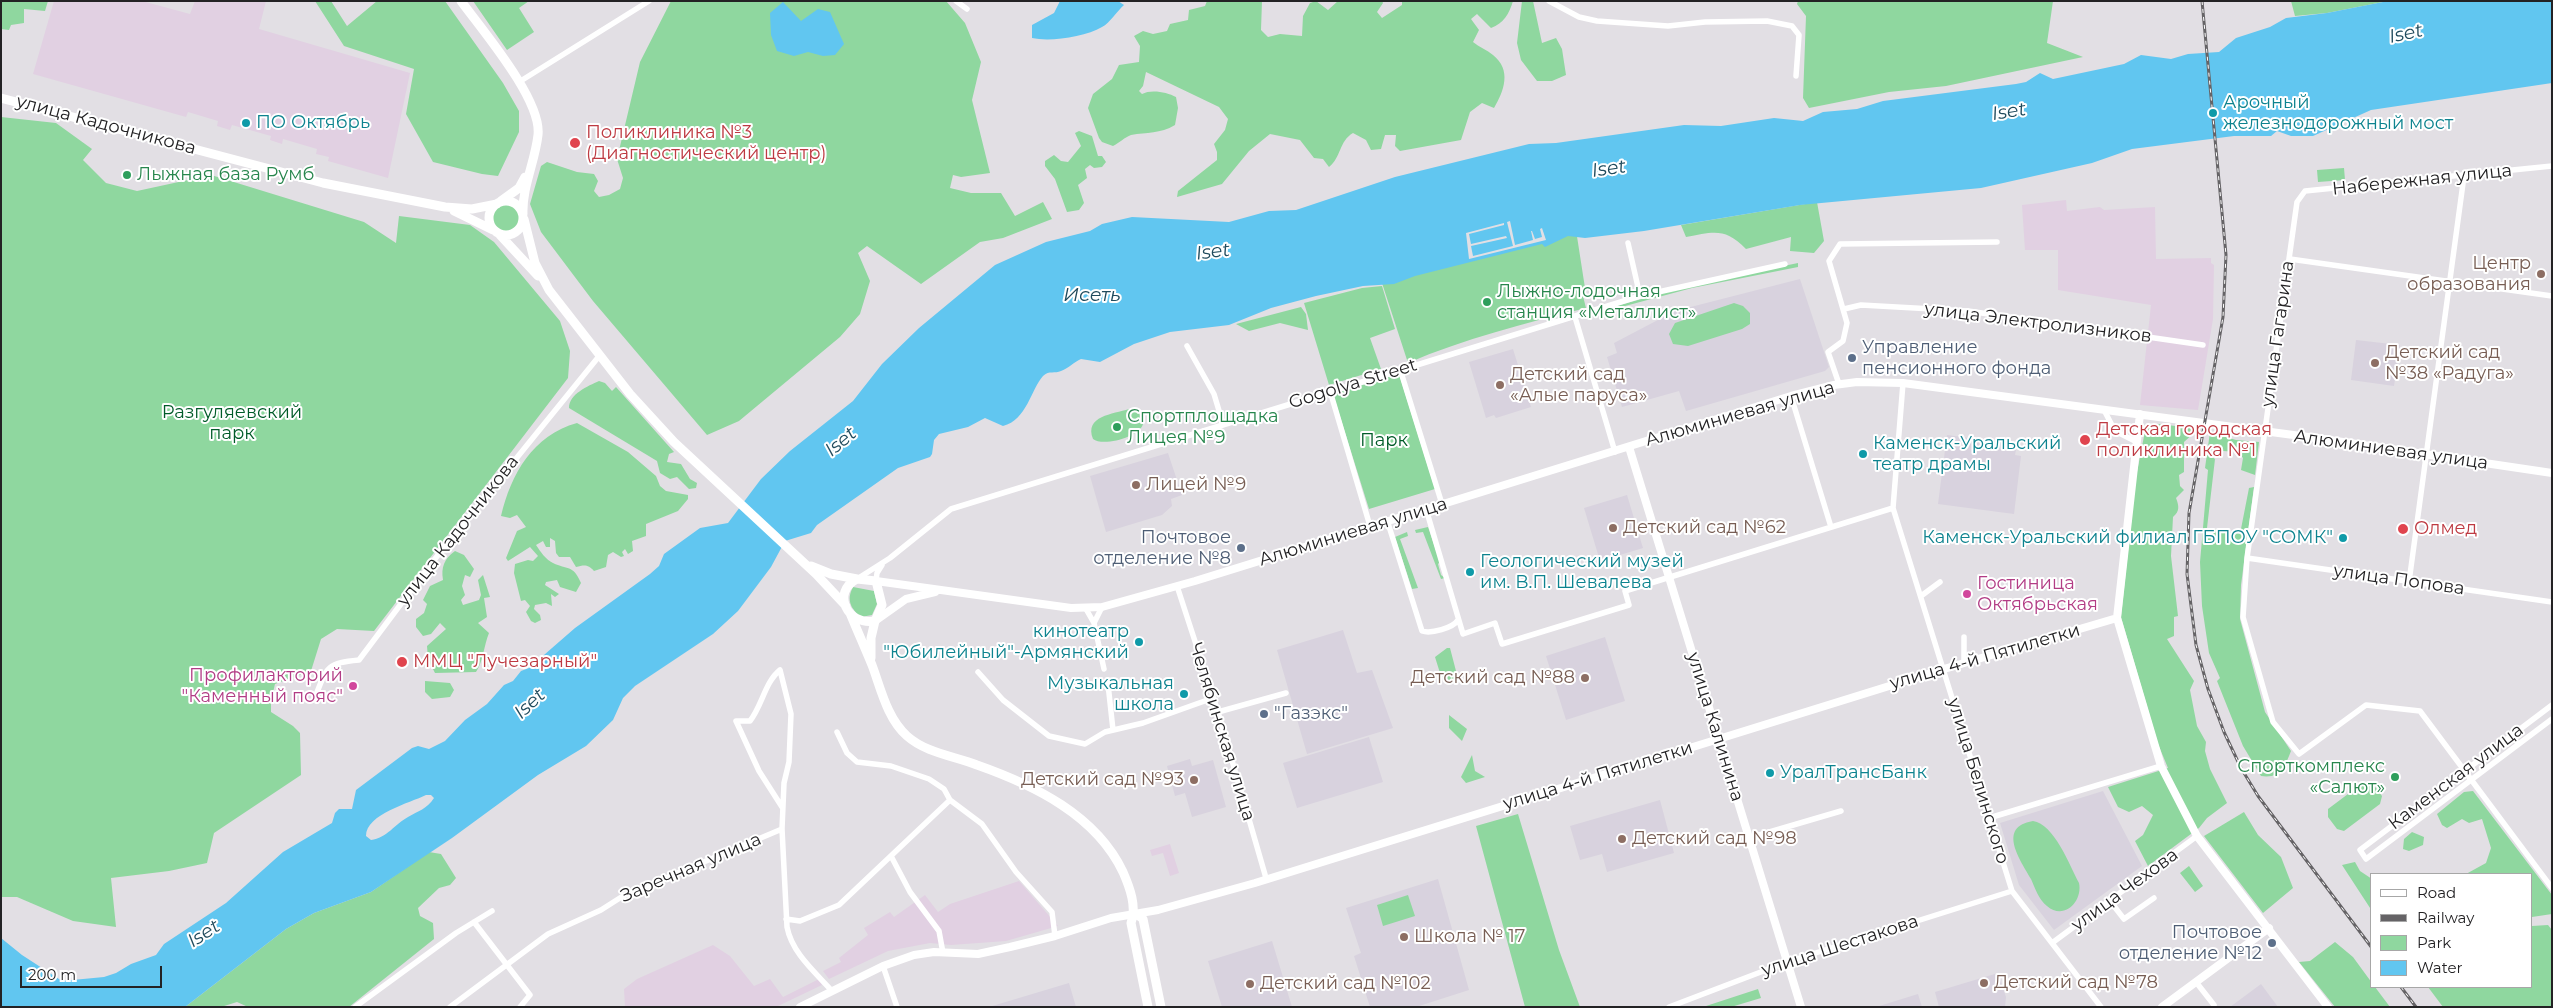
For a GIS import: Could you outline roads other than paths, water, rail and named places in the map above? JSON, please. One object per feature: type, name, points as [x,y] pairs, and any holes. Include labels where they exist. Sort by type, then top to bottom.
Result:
[{"type":"main road","points":[[461,1],[519,82],[533,106],[538,122],[538,135],[523,202],[524,216],[533,257],[549,290]]},
{"type":"main road","name":"улица Кадочникова","points":[[1,98],[323,183],[445,207]]},
{"type":"main road","points":[[530,168],[519,188],[491,210],[489,218],[496,232],[549,290],[654,421],[829,587],[860,621],[875,621],[906,599],[916,595],[947,592]]},
{"type":"main road","points":[[509,201],[517,204],[524,216],[522,227],[516,233],[508,236],[445,207],[472,209],[509,201]]},
{"type":"main road","name":"Алюминиевая улица","points":[[947,592],[1086,609],[1102,607],[1177,586],[1387,520],[1615,452],[1791,396],[1838,384],[1857,382],[1902,383],[2140,414],[2552,474]]},
{"type":"main road","points":[[2140,414],[2117,618],[2161,766],[2197,836],[2328,1007]]},
{"type":"main road","name":"улица Калинина","points":[[1629,447],[1800,1007]]},
{"type":"main road","points":[[795,556],[824,572],[947,592]]},
{"type":"main road","points":[[857,578],[848,584],[845,590],[848,610],[893,719],[913,740],[929,749],[1017,780],[1052,798],[1088,826],[1118,862],[1130,889],[1135,913],[1131,923],[1148,1007]]},
{"type":"main road","points":[[872,665],[871,638],[882,600],[876,581]]},
{"type":"main road","name":"улица 4-й Пятилетки","points":[[800,1007],[883,966],[914,955],[942,953],[978,954],[1055,936],[1135,913],[1158,910],[1944,668],[2117,618]]},
{"type":"main road","points":[[1135,913],[1143,919],[1160,1007]]},
{"type":"main road","points":[[2162,1007],[2269,928]]},
{"type":"street","points":[[519,82],[649,1]]},
{"type":"street","points":[[956,1],[967,9]]},
{"type":"street","points":[[1548,1],[1579,17],[1597,21],[1668,26],[1705,22],[1767,21],[1792,26],[1799,35],[1796,76]]},
{"type":"street","name":"Набережная улица","points":[[2296,202],[2306,191],[2552,166]]},
{"type":"street","points":[[2408,582],[2464,176]]},
{"type":"street","name":"улица Гагарина","points":[[2296,202],[2290,259],[2247,558],[2242,616],[2273,722],[2299,754],[2366,705],[2420,711],[2552,888]]},
{"type":"street","points":[[1838,384],[1828,352],[1843,341],[1847,323],[1829,261],[1840,244],[1998,242]]},
{"type":"street","points":[[1628,243],[1640,296]]},
{"type":"street","points":[[2290,259],[2450,280],[2552,296]]},
{"type":"street","name":"Gogolya Street","points":[[857,578],[890,558],[951,509],[1640,296],[1785,264]]},
{"type":"street","name":"улица Электролизников","points":[[1844,309],[1861,305],[1968,310],[2203,345]]},
{"type":"street","points":[[1575,317],[1615,452]]},
{"type":"street","points":[[1187,346],[1214,394],[1223,424]]},
{"type":"street","name":"улица Кадочникова","points":[[316,694],[326,669],[336,662],[359,660],[430,565],[600,355]]},
{"type":"street","points":[[1400,369],[1442,504]]},
{"type":"street","name":"улица Белинского","points":[[1902,383],[1893,508],[2012,891],[2101,1007]]},
{"type":"street","points":[[1330,391],[1370,526]]},
{"type":"street","points":[[1791,396],[1832,527]]},
{"type":"street","points":[[2104,410],[2115,431],[2137,442]]},
{"type":"street","points":[[1426,509],[1463,634],[1495,623],[1502,644],[1629,605],[1625,591],[1893,508]]},
{"type":"street","points":[[1387,520],[1422,631],[1432,632],[1456,624],[1458,620]]},
{"type":"street","points":[[876,581],[877,573],[890,558]]},
{"type":"street","name":"улица Попова","points":[[2247,558],[2552,602]]},
{"type":"street","points":[[1921,596],[1940,582]]},
{"type":"street","name":"Челябинская улица","points":[[1177,586],[1218,712],[1266,878]]},
{"type":"street","points":[[1094,623],[1102,607]]},
{"type":"street","points":[[1086,609],[1094,623],[1104,669]]},
{"type":"street","points":[[1964,637],[1964,663]]},
{"type":"street","points":[[782,806],[759,771],[736,721],[750,720],[760,708],[773,677],[780,670],[791,714],[789,762],[784,783],[782,806],[788,936],[794,946],[832,991]]},
{"type":"street","points":[[978,672],[1003,700],[1049,736],[1085,744],[1105,732],[1143,723],[1213,698]]},
{"type":"street","points":[[1108,684],[1113,730]]},
{"type":"street","points":[[1218,712],[1286,693]]},
{"type":"street","name":"Каменская улица","points":[[2552,705],[2360,850],[2366,859],[2552,720]]},
{"type":"street","points":[[837,732],[847,753],[857,762],[891,766],[929,779],[944,789],[950,800],[982,824],[1016,872],[1052,912],[1055,936]]},
{"type":"street","points":[[1990,818],[2161,766]]},
{"type":"street","points":[[786,919],[800,921],[839,905],[950,800]]},
{"type":"street","points":[[1749,838],[1841,811]]},
{"type":"street","name":"Заречная улица","points":[[450,1007],[548,934],[601,910],[623,896],[782,829]]},
{"type":"street","name":"улица Чехова","points":[[2052,943],[2197,836]]},
{"type":"street","points":[[891,856],[910,892],[939,931],[942,953]]},
{"type":"street","name":"улица Шестакова","points":[[1669,1007],[1786,962],[2012,891]]},
{"type":"street","points":[[2110,900],[2124,920],[2154,898]]},
{"type":"street","points":[[355,1007],[492,911]]},
{"type":"street","points":[[474,922],[505,965],[530,995],[520,1007]]},
{"type":"street","points":[[883,966],[897,1007]]},
{"type":"street","points":[[2196,982],[2214,1005]]},
{"type":"water","points":[[1060,1],[1118,1],[1124,5],[1108,23],[1095,31],[1067,38],[1032,38],[1032,25],[1054,13]]},
{"type":"water","name":"Исеть","points":[[2388,1],[2552,1],[2552,83],[2371,110],[2313,136],[2291,136],[2277,131],[2271,136],[2234,136],[2132,149],[2092,163],[1981,188],[1800,205],[1644,231],[1585,238],[1568,236],[1545,247],[1542,244],[1415,276],[1394,284],[1363,286],[1316,296],[1271,308],[1229,325],[1170,332],[1134,344],[1100,362],[1081,359],[1064,370],[1048,373],[1043,376],[1028,404],[1011,423],[1003,426],[985,418],[968,427],[939,434],[934,440],[930,457],[898,468],[817,525],[811,533],[785,541],[771,567],[738,611],[713,634],[635,686],[623,698],[613,720],[586,746],[538,775],[452,838],[371,892],[314,913],[286,929],[185,1007],[1,1007],[1,938],[22,955],[62,981],[104,977],[156,955],[164,944],[226,903],[283,852],[332,823],[335,813],[339,809],[352,809],[356,790],[412,748],[418,746],[429,749],[445,741],[465,720],[487,704],[504,685],[513,681],[521,671],[529,668],[575,628],[650,574],[659,566],[664,554],[700,528],[728,523],[761,479],[790,451],[853,401],[882,364],[919,328],[995,265],[1046,242],[1090,231],[1102,224],[1132,217],[1229,222],[1269,211],[1296,210],[1395,177],[1529,144],[1556,143],[1684,125],[1721,126],[1774,118],[1803,121],[1823,112],[1857,109],[1883,101],[2026,82],[2040,73],[2053,79],[2124,64],[2141,55],[2171,59],[2188,54],[2219,52],[2236,38],[2270,27],[2286,18],[2327,13]],"holes":[[[426,795],[431,795],[434,798],[428,805],[403,820],[382,837],[371,840],[366,836],[368,828],[381,815]]]},
{"type":"water","points":[[783,2],[801,21],[818,9],[830,12],[844,44],[835,55],[823,56],[808,52],[794,56],[777,51],[771,35],[770,13]]},
{"type":"railway","points":[[2202,1],[2226,255],[2223,317],[2189,513],[2187,574],[2196,645],[2208,689],[2224,732],[2241,768],[2258,796],[2370,945]]},
{"type":"railway","points":[[2402,988],[2416,1007]]},
{"type":"place","name":"Арочный железнодорожный мост","points":[[2213,113]]},
{"type":"place","name":"ПО Октябрь","points":[[246,123]]},
{"type":"place","name":"Поликлиника №3 (Диагностический центр)","points":[[575,143]]},
{"type":"place","name":"Лыжная база Румб","points":[[127,175]]},
{"type":"place","name":"Центр образования","points":[[2541,274]]},
{"type":"place","name":"Лыжно-лодочная станция «Металлист»","points":[[1487,302]]},
{"type":"place","name":"Управление пенсионного фонда","points":[[1852,358]]},
{"type":"place","name":"Детский сад №38 «Радуга»","points":[[2375,363]]},
{"type":"place","name":"Детский сад «Алые паруса»","points":[[1500,385]]},
{"type":"place","name":"Спортплощадка Лицея №9","points":[[1117,427]]},
{"type":"place","name":"Детская городская поликлиника №1","points":[[2085,440]]},
{"type":"place","name":"Каменск-Уральский театр драмы","points":[[1863,454]]},
{"type":"place","name":"Лицей №9","points":[[1136,485]]},
{"type":"place","name":"Детский сад №62","points":[[1613,528]]},
{"type":"place","name":"Олмед","points":[[2403,529]]},
{"type":"place","name":"Каменск-Уральский филиал ГБПОУ \"СОМК\"","points":[[2343,538]]},
{"type":"place","name":"Почтовое отделение №8","points":[[1241,548]]},
{"type":"place","name":"Геологический музей им. В.П. Шевалева","points":[[1470,572]]},
{"type":"place","name":"Гостиница Октябрьская","points":[[1967,594]]},
{"type":"place","name":"кинотеатр \"Юбилейный\"-Армянский","points":[[1139,642]]},
{"type":"place","name":"ММЦ \"Лучезарный\"","points":[[402,662]]},
{"type":"place","name":"Детский сад №88","points":[[1585,678]]},
{"type":"place","name":"Профилакторий \"Каменный пояс\"","points":[[353,686]]},
{"type":"place","name":"Музыкальная школа","points":[[1184,694]]},
{"type":"place","name":"\"Газэкс\"","points":[[1264,714]]},
{"type":"place","name":"УралТрансБанк","points":[[1770,773]]},
{"type":"place","name":"Спорткомплекс «Салют»","points":[[2395,777]]},
{"type":"place","name":"Детский сад №93","points":[[1194,780]]},
{"type":"place","name":"Детский сад №98","points":[[1622,839]]},
{"type":"place","name":"Школа № 17","points":[[1404,937]]},
{"type":"place","name":"Почтовое отделение №12","points":[[2272,943]]},
{"type":"place","name":"Детский сад №78","points":[[1984,983]]},
{"type":"place","name":"Детский сад №102","points":[[1250,984]]},
{"type":"water label","name":"Iset","points":[[2406,34]]},
{"type":"water label","name":"Iset","points":[[2009,112]]},
{"type":"water label","name":"Iset","points":[[1609,169]]},
{"type":"water label","name":"Iset","points":[[1213,252]]},
{"type":"water label","name":"Iset","points":[[841,442]]},
{"type":"water label","name":"Iset","points":[[530,704]]},
{"type":"water label","name":"Iset","points":[[204,934]]},
{"type":"park label","name":"Разгуляевский парк","points":[[232,423]]},
{"type":"park label","name":"Парк","points":[[1384,441]]}]
